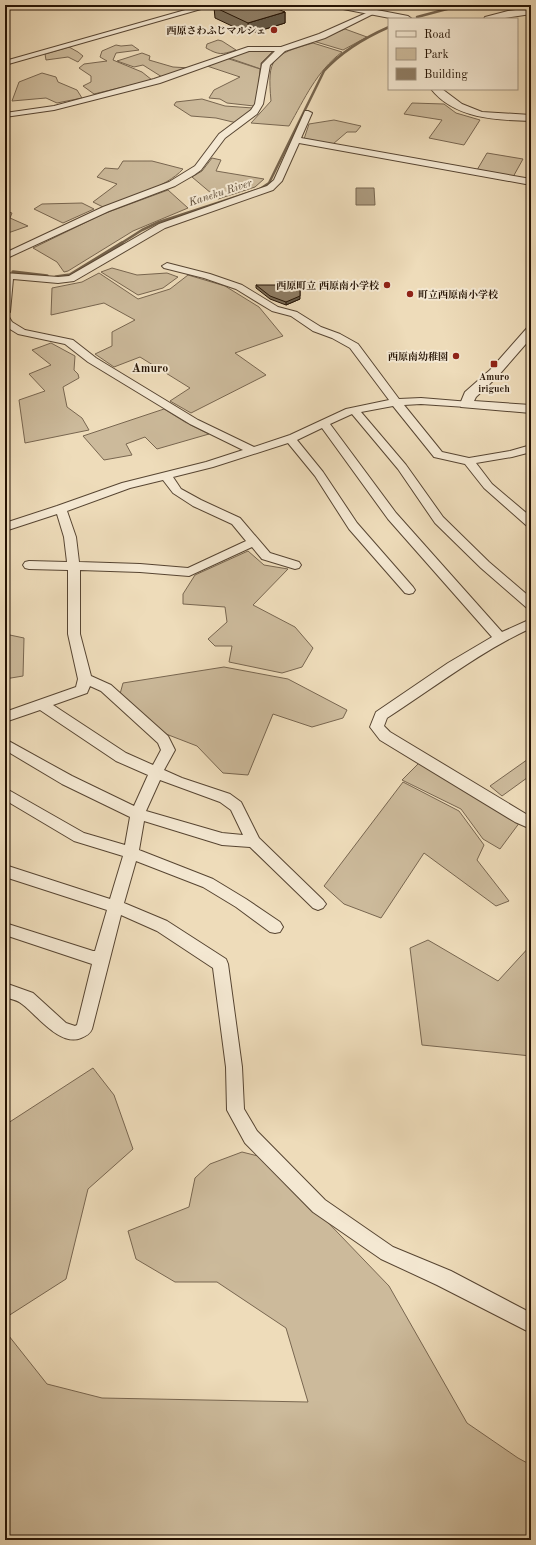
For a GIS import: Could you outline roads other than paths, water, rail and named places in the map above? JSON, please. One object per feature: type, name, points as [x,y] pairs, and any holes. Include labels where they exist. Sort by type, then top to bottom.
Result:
[{"type":"street","points":[[5,62],[211,5]]},
{"type":"street","points":[[338,5],[403,18]]},
{"type":"street","points":[[492,18],[531,11]]},
{"type":"street","points":[[5,115],[54,108],[156,82],[233,53],[248,49],[282,49],[322,36],[373,12]]},
{"type":"street","points":[[5,256],[106,209],[172,184],[198,168],[222,136],[254,112],[259,104],[266,64],[282,49]]},
{"type":"street","points":[[437,90],[450,101],[469,112],[492,117],[531,118]]},
{"type":"street","points":[[5,312],[7,276],[58,280],[71,279],[162,226],[270,188],[278,181],[308,113]]},
{"type":"street","points":[[296,140],[531,182]]},
{"type":"street","points":[[167,266],[207,276],[239,287],[275,309],[294,314],[317,329],[336,336],[354,346],[396,402],[438,454],[469,461],[512,454],[531,448]]},
{"type":"street","points":[[5,317],[8,324],[22,332],[69,342],[92,360],[181,414],[252,451]]},
{"type":"street","points":[[466,404],[470,395],[515,351],[531,331]]},
{"type":"street","points":[[5,527],[61,510],[126,485],[209,465],[252,451],[290,438],[354,410],[396,402],[421,401],[531,410]]},
{"type":"street","points":[[354,410],[402,467],[439,520],[485,565],[531,605]]},
{"type":"street","points":[[324,423],[392,516],[500,637]]},
{"type":"street","points":[[290,438],[319,474],[353,526],[409,590]]},
{"type":"street","points":[[469,461],[488,486],[531,523]]},
{"type":"street","points":[[166,476],[177,491],[197,503],[236,521],[266,556],[295,564]]},
{"type":"street","points":[[5,717],[82,690],[85,679],[74,634],[74,567],[70,536],[61,510]]},
{"type":"street","points":[[29,565],[140,568],[189,572],[254,542]]},
{"type":"street","points":[[531,623],[500,637],[447,670],[406,700],[381,715],[377,727],[385,736],[520,818],[531,823]]},
{"type":"street","points":[[5,990],[27,998],[61,1029],[76,1033],[84,1029],[102,955],[117,907],[131,853],[138,814],[156,772],[168,750],[163,740],[106,688],[85,679]]},
{"type":"street","points":[[41,704],[121,757],[177,782],[225,798],[236,806],[254,842],[318,904]]},
{"type":"street","points":[[5,744],[67,780],[138,814],[222,839],[254,842]]},
{"type":"street","points":[[5,794],[79,838],[131,853],[208,883],[241,903],[275,927]]},
{"type":"street","points":[[5,871],[117,907],[162,926],[220,964],[234,1066],[236,1110],[251,1138],[314,1200],[387,1253],[444,1278],[531,1323]]},
{"type":"street","points":[[5,929],[92,958],[102,955]]},
{"type":"waterway","name":"Kaneku River","points":[[417,17],[462,5]]},
{"type":"waterway","name":"Kaneku River","points":[[120,244],[142,230],[159,222],[260,189],[269,183],[324,71],[338,57],[354,46],[388,28]]},
{"type":"waterway","name":"Kaneku River","points":[[56,277],[70,275],[122,243]]},
{"type":"waterway","points":[[13,272],[47,276]]},
{"type":"place","name":"西原さわふじマルシェ","points":[[274,30]]},
{"type":"place","name":"西原町立 西原南小学校","points":[[387,285]]},
{"type":"place","name":"町立西原南小学校","points":[[410,294]]},
{"type":"place","name":"西原南幼稚園","points":[[456,356]]},
{"type":"place","name":"Amuro iriguch","points":[[494,364]]},
{"type":"district","name":"Amuro","points":[[150,368]]}]
